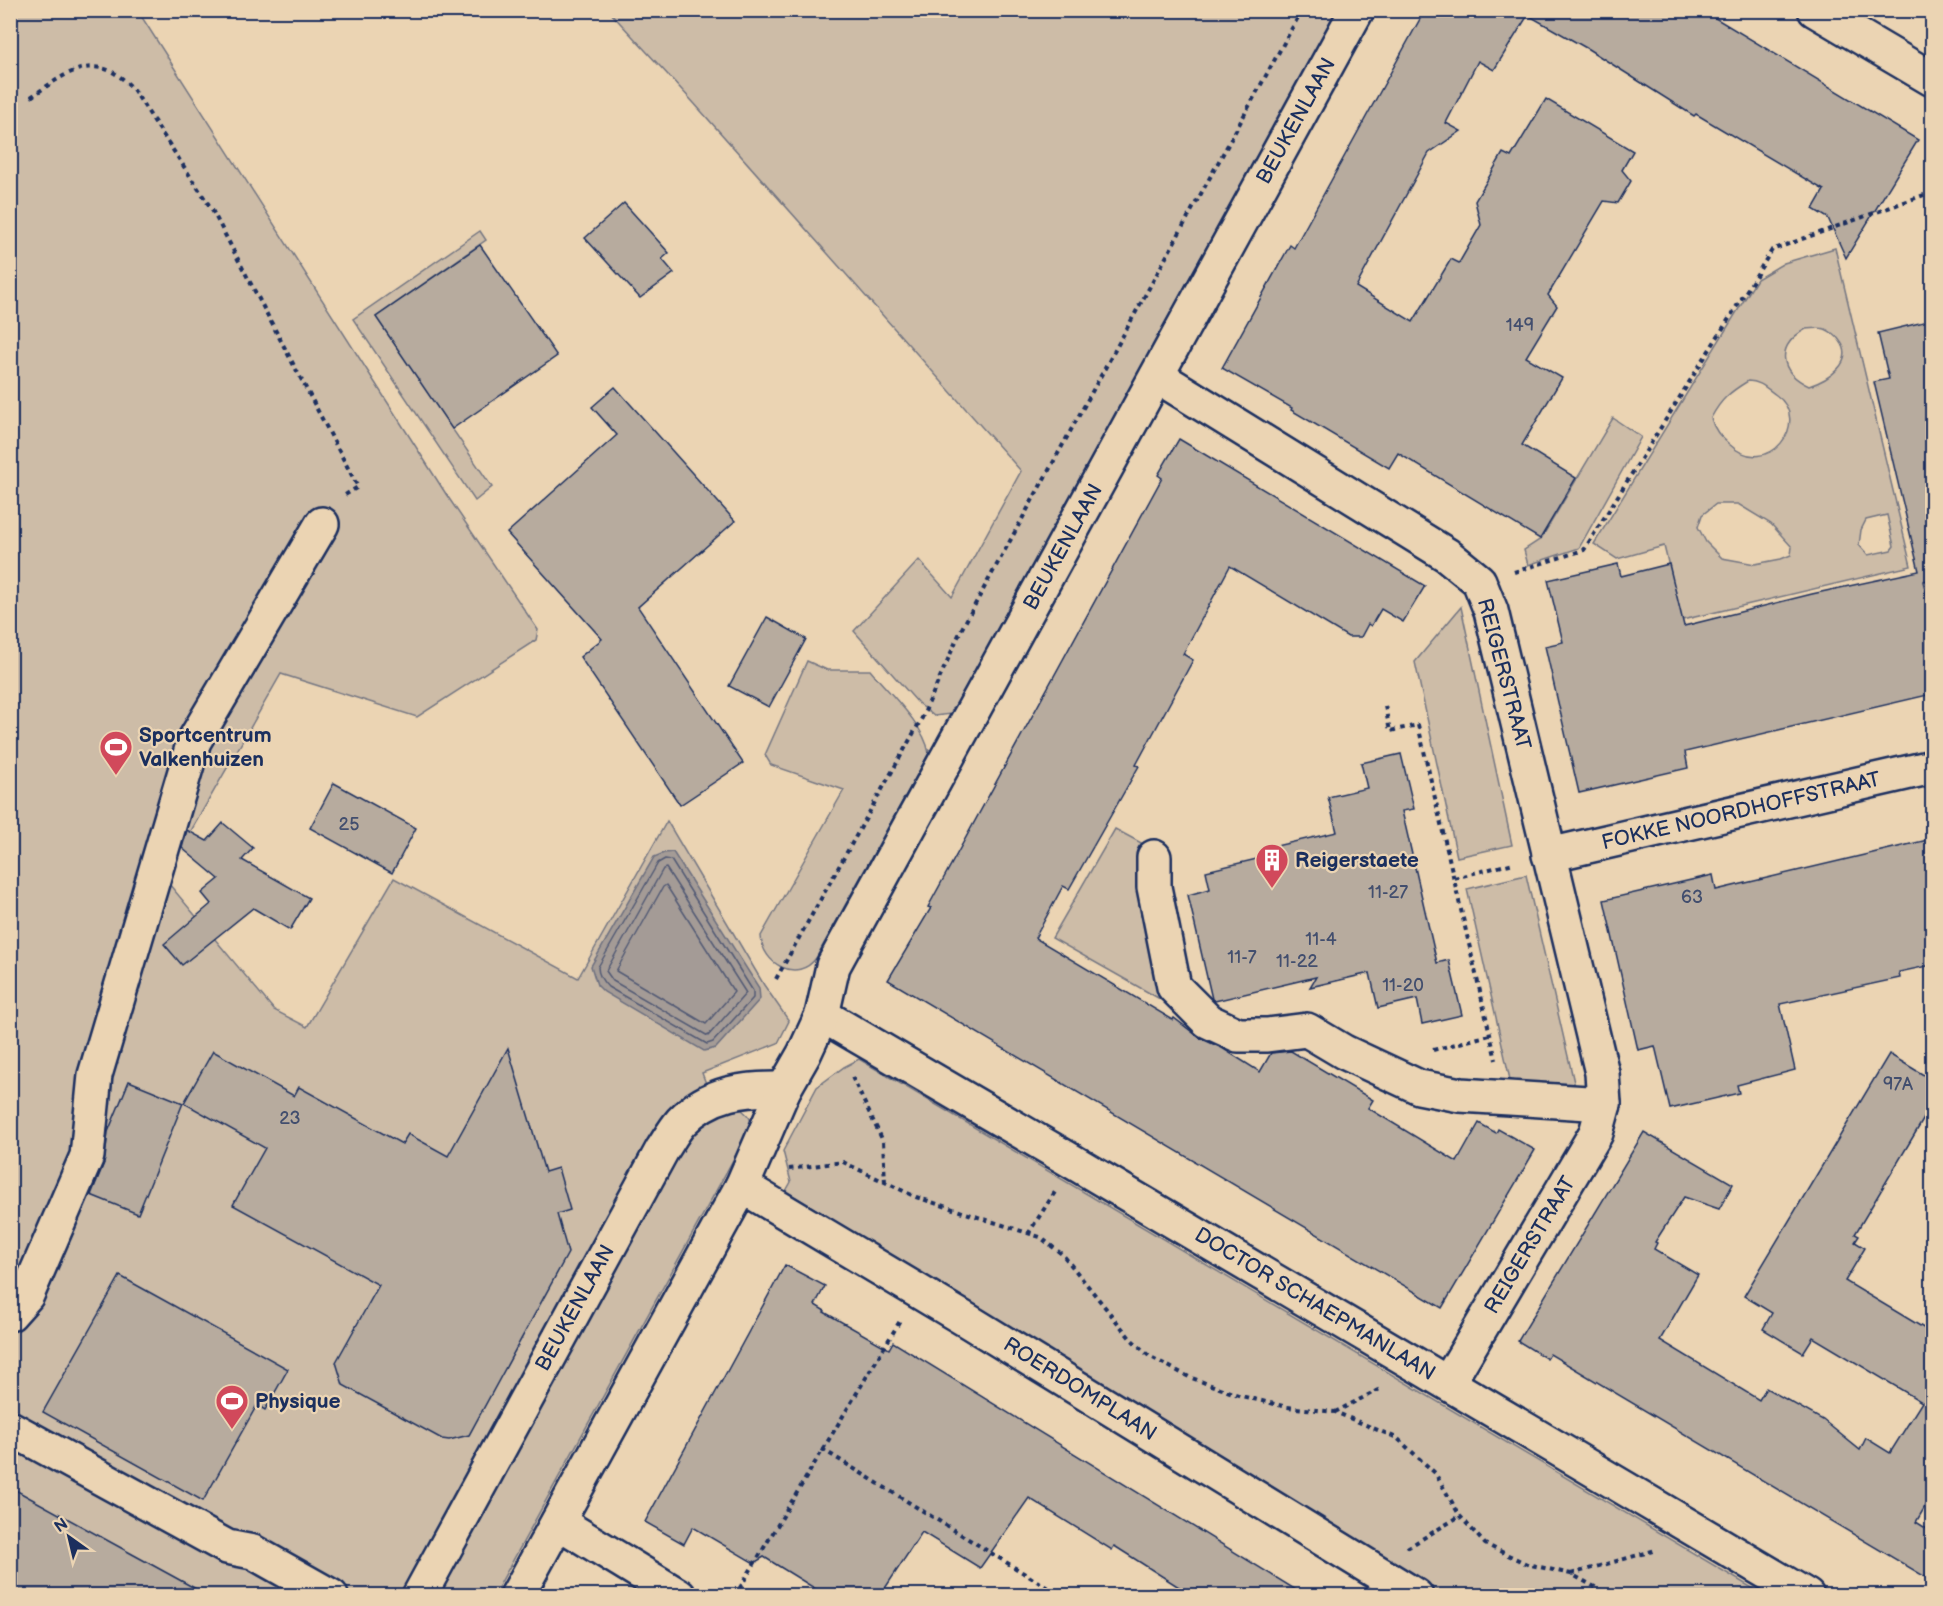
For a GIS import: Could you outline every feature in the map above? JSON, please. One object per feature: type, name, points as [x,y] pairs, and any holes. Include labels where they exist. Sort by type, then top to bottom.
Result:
[{"type":"street","name":"BEUKENLAAN","points":[[517,1596],[745,1180],[784,1089],[804,1054],[822,1015],[833,966],[1357,10]]},
{"type":"street","points":[[1815,10],[1932,79]]},
{"type":"street","name":"REIGERSTRAAT","points":[[1157,376],[1447,555],[1479,581],[1491,611],[1602,1073],[1604,1104],[1596,1133],[1435,1375]]},
{"type":"street","points":[[10,1314],[27,1295],[87,1156],[95,1075],[194,741],[322,524]]},
{"type":"street","name":"FOKKE NOORDHOFFSTRAAT","points":[[1549,855],[1932,767]]},
{"type":"street","points":[[1154,857],[1154,887],[1174,987],[1208,1021],[1238,1035],[1267,1035],[1307,1030],[1344,1052],[1419,1087],[1460,1095],[1604,1104]]},
{"type":"street","name":"DOCTOR SCHAEPMANLAAN","points":[[822,1015],[1075,1162],[1807,1596]]},
{"type":"street","name":"BEUKENLAAN","points":[[418,1596],[662,1150],[681,1122],[712,1097],[754,1089],[784,1089]]},
{"type":"street","name":"ROERDOMPLAAN","points":[[745,1180],[919,1292],[1416,1596]]},
{"type":"street","points":[[10,1428],[227,1547],[253,1552],[331,1596]]},
{"type":"street","points":[[558,1522],[679,1596]]},
{"type":"path","points":[[776,979],[922,718],[972,609],[1302,10]]},
{"type":"path","points":[[31,97],[66,73],[85,68],[100,68],[112,72],[133,89],[219,221],[358,487],[345,495],[322,524]]},
{"type":"path","points":[[1479,581],[1508,575],[1584,550],[1772,250],[1932,192]]},
{"type":"path","points":[[1385,706],[1390,731],[1418,725],[1505,1097]]},
{"type":"path","points":[[1454,878],[1549,855]]},
{"type":"path","points":[[847,1067],[883,1141],[885,1183]]},
{"type":"path","points":[[745,1180],[843,1162],[916,1197],[1040,1238],[1063,1255],[1130,1338],[1149,1356],[1189,1377],[1241,1396],[1287,1407],[1335,1412],[1397,1438],[1435,1473],[1460,1516],[1485,1544],[1527,1564],[1570,1574],[1616,1596]]},
{"type":"path","points":[[1028,1234],[1075,1162]]},
{"type":"path","points":[[735,1596],[919,1292]]},
{"type":"path","points":[[1335,1412],[1435,1375]]},
{"type":"path","points":[[822,1449],[1061,1596]]},
{"type":"path","points":[[1373,1569],[1460,1516]]},
{"type":"path","points":[[1570,1574],[1677,1544],[1697,1530]]},
{"type":"shaded area","name":"Sportcentrum Valkenhuizen","points":[[11,11],[138,11],[446,494],[538,630],[536,640],[417,717],[281,674],[164,878],[274,1010],[307,1027],[394,878],[578,978],[667,821],[764,985],[789,1021],[778,1043],[702,1073],[718,1116],[732,1110],[742,1110],[750,1118],[750,1129],[494,1595],[11,1596]]},
{"type":"shaded area","points":[[609,11],[1336,11],[951,714],[934,716],[918,703],[854,631],[919,560],[952,597],[1021,471],[693,102]]},
{"type":"shaded area","points":[[480,231],[486,240],[376,317],[492,487],[475,501],[353,319]]},
{"type":"shaded area","points":[[1835,248],[1911,566],[1682,620],[1664,546],[1617,559],[1594,544],[1757,279],[1784,263]],"holes":[[[1821,328],[1829,331],[1839,339],[1844,349],[1845,356],[1838,369],[1809,386],[1799,380],[1792,374],[1785,359],[1785,351],[1796,336],[1806,329]],[[1748,381],[1759,384],[1776,395],[1786,406],[1790,419],[1788,432],[1771,452],[1758,456],[1744,454],[1729,444],[1714,426],[1711,418],[1718,406]],[[1716,504],[1738,504],[1771,524],[1792,547],[1791,555],[1755,564],[1722,558],[1706,542],[1698,527],[1702,515]],[[1887,515],[1894,546],[1891,550],[1868,555],[1859,545],[1861,530],[1866,520]]]},
{"type":"shaded area","points":[[1613,418],[1641,437],[1579,548],[1528,565],[1524,550],[1541,539]]},
{"type":"shaded area","points":[[1461,607],[1512,845],[1457,857],[1415,662]]},
{"type":"shaded area","points":[[807,661],[827,670],[870,670],[913,720],[926,742],[929,753],[816,958],[809,965],[791,970],[774,962],[767,955],[761,936],[844,790],[771,765],[765,755]]},
{"type":"shaded area","points":[[1115,829],[1145,845],[1167,1003],[1052,938]]},
{"type":"shaded area","points":[[1526,875],[1576,1091],[1511,1084],[1467,889]]},
{"type":"shaded area","points":[[859,1059],[1764,1595],[1445,1595],[786,1191],[791,1182],[783,1151],[817,1087]]},
{"type":"water","points":[[673,852],[759,988],[760,999],[716,1048],[704,1051],[604,992],[597,985],[591,966],[654,857]]},
{"type":"building","points":[[1425,10],[1702,10],[1918,140],[1846,258],[1828,218],[1813,209],[1824,190],[1696,114],[1694,116],[1588,49],[1528,15],[1494,70],[1478,61],[1446,123],[1461,131],[1429,153],[1356,287],[1413,322],[1451,259],[1459,263],[1481,225],[1475,201],[1503,153],[1511,157],[1546,99],[1633,151],[1622,170],[1631,181],[1618,203],[1604,201],[1548,295],[1557,306],[1526,357],[1562,378],[1522,445],[1576,478],[1540,539],[1398,453],[1389,468],[1222,368],[1290,245],[1294,248]]},
{"type":"building","points":[[624,203],[669,253],[662,259],[674,273],[640,298],[585,238]]},
{"type":"building","points":[[480,245],[557,356],[452,429],[376,317]]},
{"type":"building","points":[[1932,320],[1932,579],[1923,581],[1932,620],[1932,694],[1685,752],[1688,768],[1579,793],[1545,646],[1563,642],[1548,580],[1618,564],[1621,576],[1669,564],[1684,626],[1812,594],[1919,571],[1874,382],[1889,379],[1878,333]]},
{"type":"building","points":[[615,387],[735,521],[638,607],[743,763],[680,805],[580,657],[602,639],[507,533],[617,435],[592,407]]},
{"type":"building","points":[[1179,439],[1425,586],[1403,622],[1381,609],[1371,626],[1368,624],[1361,637],[1348,637],[1230,566],[1183,654],[1193,660],[1136,765],[1139,766],[1069,889],[1063,886],[1035,938],[1173,1020],[1174,1018],[1200,1038],[1222,1048],[1260,1072],[1271,1053],[1291,1051],[1373,1100],[1368,1108],[1457,1162],[1479,1123],[1496,1133],[1498,1129],[1535,1150],[1442,1308],[888,980],[931,908],[928,907],[1162,478],[1158,475]]},
{"type":"building","points":[[767,617],[806,639],[769,707],[729,686]]},
{"type":"building","name":"Reigerstaete","points":[[1401,754],[1414,809],[1402,811],[1437,963],[1449,960],[1462,1015],[1422,1024],[1417,999],[1378,1008],[1370,973],[1310,987],[1316,977],[1215,1001],[1212,999],[1188,895],[1210,889],[1206,871],[1278,854],[1276,846],[1337,832],[1328,797],[1367,788],[1361,763]]},
{"type":"building","points":[[334,783],[416,828],[392,873],[310,828]]},
{"type":"building","points":[[223,823],[253,848],[242,860],[309,898],[290,930],[253,908],[182,965],[164,944],[211,904],[202,893],[219,879],[182,848],[187,830],[207,841]]},
{"type":"building","points":[[1932,839],[1932,965],[1899,972],[1900,978],[1780,1004],[1795,1070],[1737,1085],[1739,1093],[1670,1109],[1655,1046],[1638,1050],[1604,900],[1713,875],[1716,890]]},
{"type":"building","points":[[508,1048],[545,1172],[558,1168],[570,1210],[557,1214],[568,1253],[469,1435],[449,1440],[442,1439],[343,1385],[336,1362],[379,1285],[233,1205],[265,1148],[184,1103],[213,1051],[294,1096],[299,1087],[402,1144],[408,1134],[448,1156]]},
{"type":"building","points":[[1889,1054],[1932,1080],[1932,1105],[1855,1234],[1859,1236],[1855,1242],[1865,1248],[1845,1281],[1932,1333],[1932,1495],[1916,1522],[1932,1532],[1932,1581],[1550,1354],[1547,1359],[1518,1341],[1644,1132],[1733,1184],[1719,1209],[1684,1197],[1655,1242],[1657,1243],[1654,1249],[1698,1275],[1660,1340],[1759,1400],[1766,1388],[1823,1420],[1860,1450],[1866,1438],[1890,1453],[1922,1402],[1813,1337],[1803,1353],[1763,1329],[1772,1313],[1744,1296]]},
{"type":"building","points":[[129,1081],[183,1103],[138,1214],[91,1195],[104,1163],[108,1132]]},
{"type":"building","points":[[785,1265],[825,1286],[815,1305],[824,1312],[889,1349],[893,1342],[1306,1596],[1193,1596],[1116,1547],[1114,1546],[1112,1550],[1029,1498],[980,1568],[922,1532],[880,1596],[827,1596],[764,1557],[754,1563],[693,1527],[684,1544],[645,1522]]},
{"type":"building","points":[[120,1276],[288,1369],[265,1410],[257,1405],[203,1501],[43,1412]]},
{"type":"building","points":[[10,1487],[134,1555],[209,1596],[10,1596]]},
{"type":"place","name":"Sportcentrum Valkenhuizen","points":[[116,776]]},
{"type":"place","name":"Reigerstaete","points":[[1272,889]]},
{"type":"place","name":"Physique","points":[[232,1430]]}]
